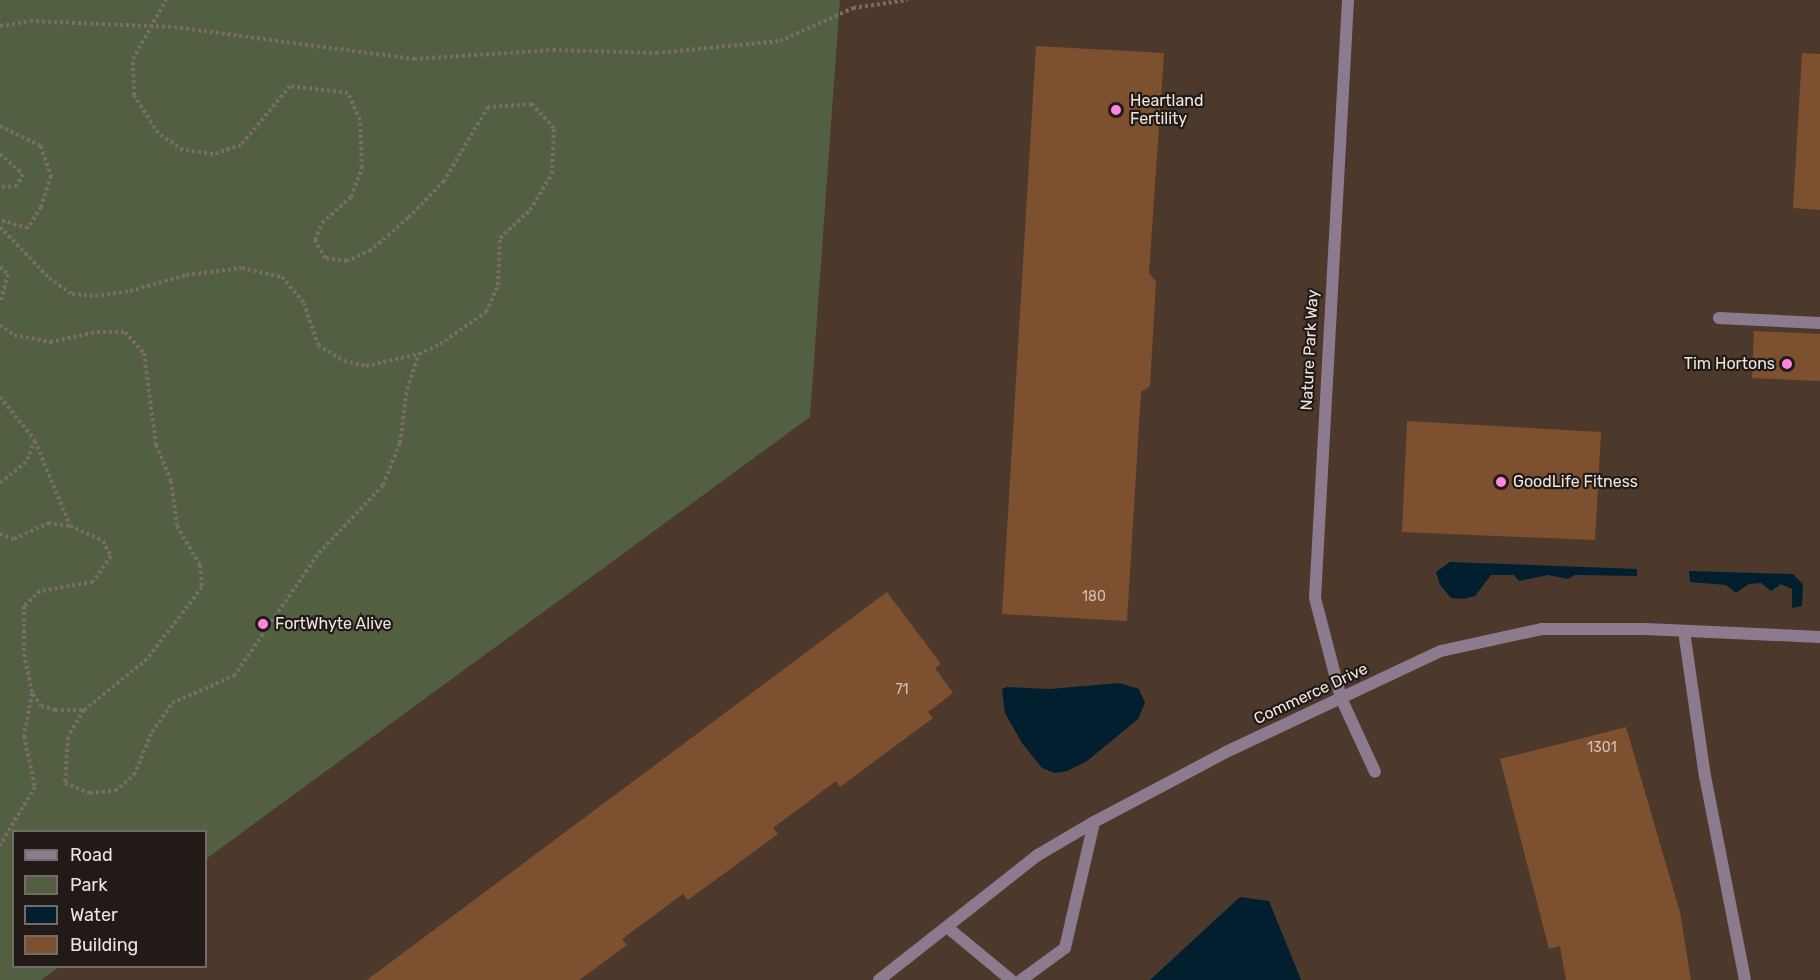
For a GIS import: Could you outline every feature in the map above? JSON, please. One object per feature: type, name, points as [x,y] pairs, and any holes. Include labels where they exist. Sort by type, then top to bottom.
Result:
[{"type":"street","name":"Nature Park Way","points":[[1348,0],[1315,598],[1341,698],[1375,772]]},
{"type":"street","points":[[1719,318],[1820,323]]},
{"type":"street","name":"Commerce Drive","points":[[879,980],[1038,855],[1094,822],[1226,752],[1441,651],[1542,629],[1684,631],[1820,638]]},
{"type":"street","points":[[1684,631],[1705,776],[1745,980]]},
{"type":"street","points":[[1021,980],[1065,948],[1094,822]]},
{"type":"street","points":[[947,927],[1011,980]]},
{"type":"path","points":[[0,227],[49,278],[72,294],[118,292],[186,275],[242,268],[282,277],[304,303],[318,345],[344,361],[366,366],[419,354],[440,344],[486,312],[498,285],[500,238],[530,210],[552,174],[554,128],[532,104],[488,107],[444,181],[408,218],[371,250],[347,261],[325,258],[315,240],[322,223],[351,197],[362,168],[360,120],[348,93],[290,86],[241,145],[213,154],[183,150],[158,133],[134,95],[133,59],[166,0]]},
{"type":"path","points":[[0,26],[30,21],[152,26],[414,59],[553,50],[656,53],[780,41],[845,10],[907,0]]},
{"type":"path","points":[[0,126],[42,146],[51,176],[42,207],[28,228],[0,220]]},
{"type":"path","points":[[0,154],[23,174],[16,186],[0,186]]},
{"type":"path","points":[[0,267],[8,274],[0,303]]},
{"type":"path","points":[[0,325],[14,335],[50,342],[97,332],[126,332],[144,353],[156,445],[171,481],[177,526],[200,565],[202,587],[147,659],[84,710],[68,737],[65,783],[90,793],[115,791],[134,775],[152,732],[172,703],[234,676],[319,553],[383,484],[400,443],[407,389],[419,354]]},
{"type":"path","points":[[0,398],[35,440],[70,526]]},
{"type":"path","points":[[0,483],[26,462],[35,440]]},
{"type":"path","points":[[0,534],[14,539],[48,524],[70,526],[103,541],[111,556],[93,582],[40,591],[24,606],[24,654],[32,693],[24,735],[35,788],[0,843]]},
{"type":"path","points":[[32,693],[42,706],[55,710],[84,710]]},
{"type":"shaded area","points":[[840,0],[1820,0],[1820,980],[41,980],[58,968],[207,968],[207,858],[810,417]]},
{"type":"green space","name":"FortWhyte Alive","points":[[0,0],[840,0],[810,417],[207,858],[207,830],[12,830],[12,968],[58,968],[41,980],[0,980]]},
{"type":"water","points":[[1450,562],[1637,569],[1637,576],[1575,575],[1568,579],[1548,575],[1519,581],[1514,575],[1491,575],[1475,596],[1463,599],[1451,598],[1440,585],[1436,572]]},
{"type":"water","points":[[1689,571],[1793,574],[1803,584],[1802,606],[1792,608],[1792,589],[1781,584],[1771,591],[1761,583],[1749,584],[1736,593],[1726,585],[1690,582]]},
{"type":"water","points":[[1119,683],[1139,689],[1145,703],[1138,719],[1087,761],[1067,771],[1055,773],[1042,768],[1022,743],[1005,713],[1002,689],[1007,687],[1050,689]]},
{"type":"water","points":[[1240,897],[1269,901],[1301,980],[1150,980]]},
{"type":"building","points":[[1036,46],[1164,53],[1149,273],[1156,282],[1150,386],[1141,392],[1127,621],[1002,614]]},
{"type":"building","points":[[1802,53],[1820,54],[1820,210],[1793,208]]},
{"type":"building","name":"Tim Hortons","points":[[1754,331],[1820,334],[1820,381],[1752,378]]},
{"type":"building","name":"GoodLife Fitness","points":[[1407,421],[1601,432],[1595,540],[1402,532]]},
{"type":"building","points":[[887,592],[941,664],[935,668],[953,693],[928,712],[933,718],[840,787],[836,781],[773,828],[778,834],[688,900],[683,894],[622,939],[627,945],[579,980],[367,980]]},
{"type":"building","points":[[1626,727],[1680,912],[1691,980],[1566,980],[1560,946],[1549,949],[1500,759]]},
{"type":"place","name":"Heartland Fertility","points":[[1116,110]]},
{"type":"place","name":"Tim Hortons","points":[[1787,364]]},
{"type":"place","name":"GoodLife Fitness","points":[[1501,482]]},
{"type":"place","name":"FortWhyte Alive","points":[[263,624]]}]
